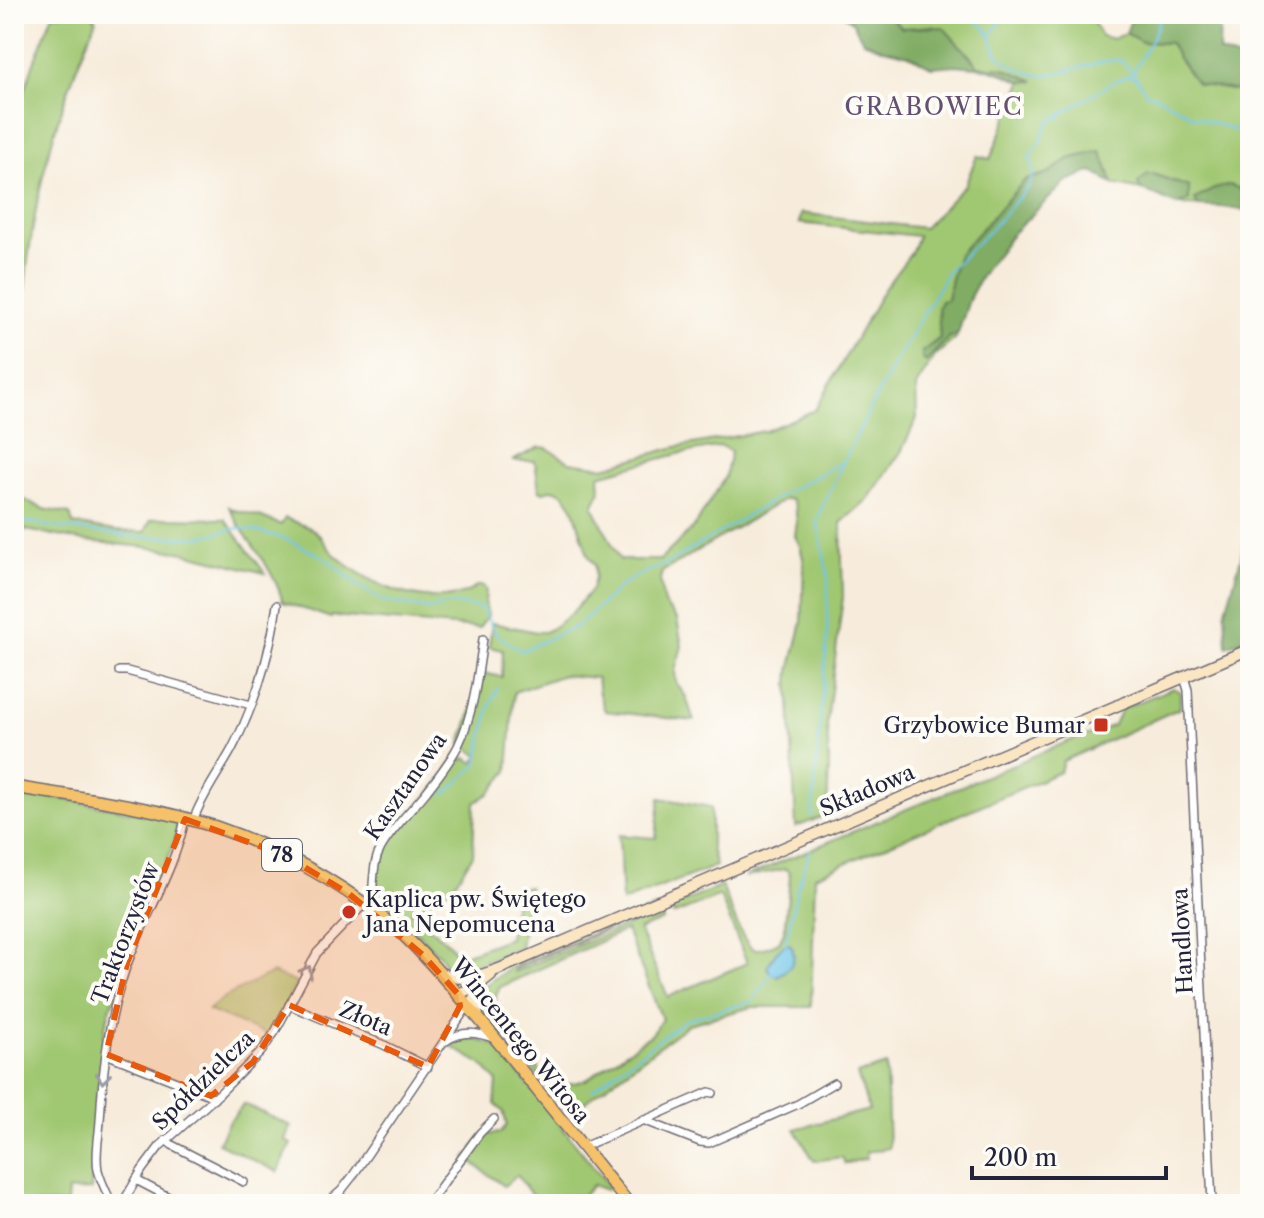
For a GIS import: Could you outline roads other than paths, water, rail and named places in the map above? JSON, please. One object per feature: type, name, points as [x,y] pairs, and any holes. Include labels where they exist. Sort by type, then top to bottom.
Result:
[{"type":"main road","name":"Składowa","points":[[458,994],[499,969],[1250,649]]},
{"type":"main road","name":"Wincentego Witosa","points":[[14,787],[189,820],[242,837],[303,865],[366,906],[406,938],[441,973],[629,1204]]},
{"type":"main road","name":"Składowa","points":[[441,973],[462,980],[481,979]]},
{"type":"main road","points":[[476,1016],[474,998],[481,979]]},
{"type":"street","name":"Traktorzystów","points":[[112,1204],[98,1164],[101,1101],[111,1017],[127,963],[180,839],[232,748],[251,705],[270,642],[277,605]]},
{"type":"street","name":"Kasztanowa","points":[[366,906],[371,902],[373,868],[379,851],[433,784],[462,737],[476,686],[483,639]]},
{"type":"street","points":[[119,671],[251,705]]},
{"type":"street","name":"Handlowa","points":[[1184,677],[1188,690],[1212,1204]]},
{"type":"street","name":"Spółdzielcza","points":[[122,1204],[166,1140],[214,1099],[261,1052],[317,953],[366,906]]},
{"type":"street","points":[[457,1019],[460,1006],[458,994]]},
{"type":"street","name":"Złota","points":[[289,1005],[428,1067]]},
{"type":"street","points":[[326,1204],[346,1185],[428,1067],[457,1019],[465,1010],[476,1016],[478,1029],[456,1035],[442,1046]]},
{"type":"street","points":[[470,1032],[498,1041]]},
{"type":"street","points":[[106,1054],[214,1099]]},
{"type":"street","points":[[643,1120],[709,1143],[798,1104],[834,1083]]},
{"type":"street","points":[[583,1147],[709,1092],[713,1093]]},
{"type":"street","points":[[428,1204],[480,1133],[494,1119]]},
{"type":"street","points":[[166,1140],[244,1182]]},
{"type":"street","points":[[136,1180],[182,1204]]},
{"type":"water","points":[[785,944],[791,945],[793,950],[792,964],[777,976],[771,974],[767,967]]},
{"type":"waterway","points":[[968,14],[987,30],[999,57],[1019,69],[1043,76],[1121,60],[1147,94],[1155,95],[1193,116],[1250,135]]},
{"type":"waterway","points":[[990,36],[1006,14]]},
{"type":"waterway","points":[[1133,73],[1153,37],[1161,14]]},
{"type":"waterway","points":[[14,519],[139,537],[200,537],[238,528],[253,530],[286,539],[325,558],[381,600],[430,609],[453,604],[481,607],[496,634],[521,651],[579,625],[623,584],[666,564],[844,461],[880,389],[948,271],[1029,186],[1034,172],[1029,157],[1041,141],[1046,126],[1053,118],[1059,118],[1115,81],[1129,75],[1139,81]]},
{"type":"waterway","points":[[812,816],[827,639],[828,577],[817,519],[844,461]]},
{"type":"waterway","points":[[1243,627],[1250,588]]},
{"type":"waterway","points":[[444,795],[477,765],[490,704],[498,688]]},
{"type":"waterway","points":[[785,945],[810,849]]},
{"type":"waterway","points":[[592,1090],[685,1020],[753,1001],[772,972]]},
{"type":"place","name":"Grzybowice Bumar","points":[[1101,725]]},
{"type":"place","name":"Kaplica pw. Świętego Jana Nepomucena","points":[[349,912]]},
{"type":"district","name":"GRABOWIEC","points":[[934,107]]}]
